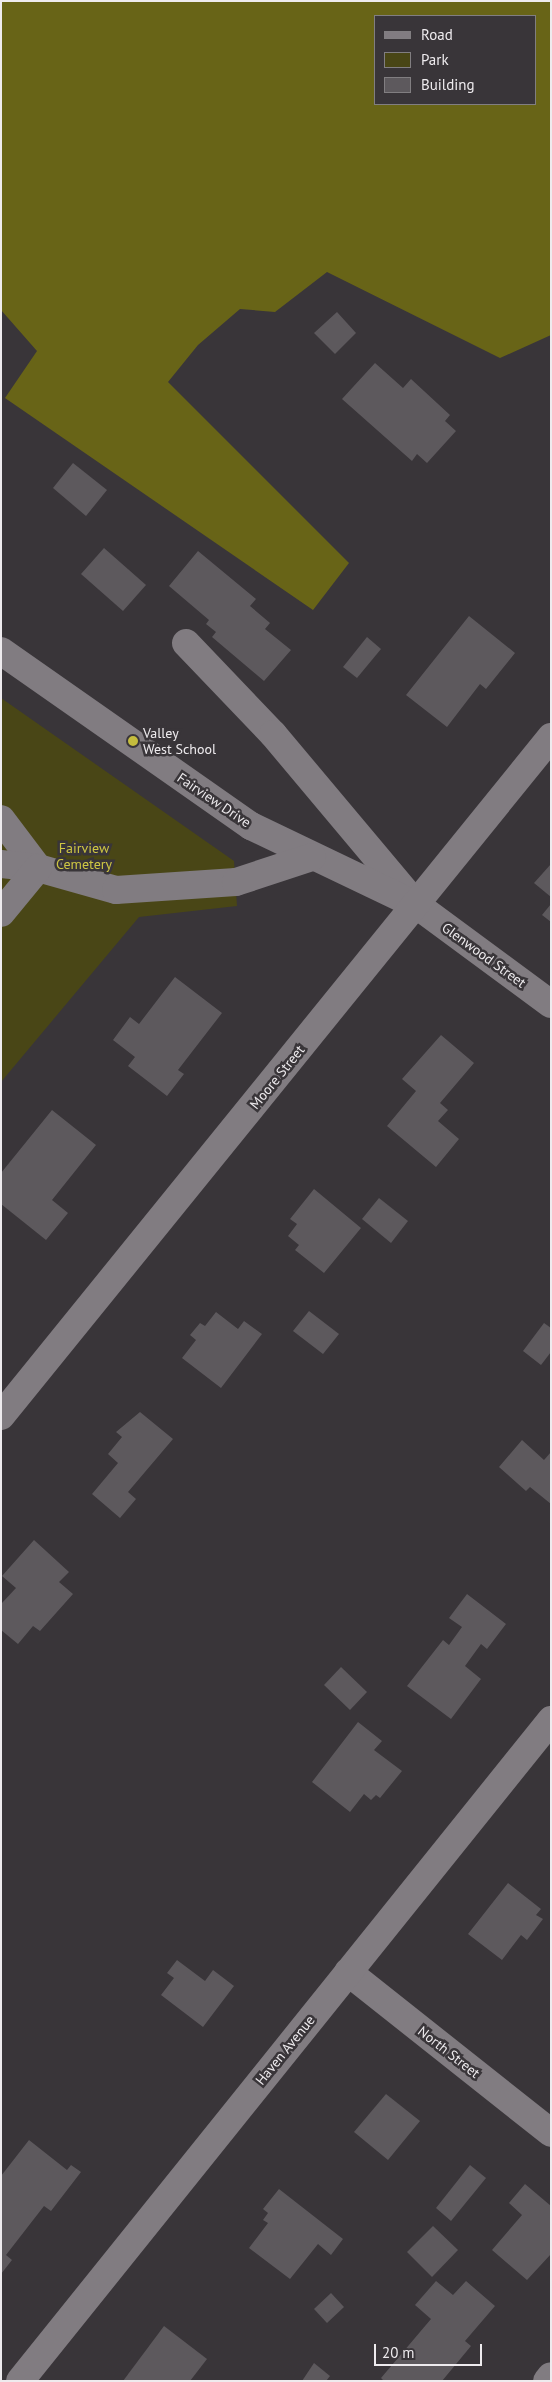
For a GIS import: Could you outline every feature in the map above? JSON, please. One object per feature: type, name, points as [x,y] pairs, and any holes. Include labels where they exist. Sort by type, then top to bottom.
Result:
[{"type":"street","points":[[186,643],[273,734],[418,906]]},
{"type":"street","name":"Fairview Drive","points":[[1,651],[251,826],[312,857],[418,906]]},
{"type":"street","name":"Moore Street","points":[[1,1416],[418,906],[551,737]]},
{"type":"street","points":[[1,819],[38,868]]},
{"type":"street","points":[[1,864],[38,868],[116,890],[236,882],[312,857]]},
{"type":"street","points":[[1,914],[38,868]]},
{"type":"street","name":"Glenwood Street","points":[[418,906],[551,1004]]},
{"type":"street","name":"Haven Avenue","points":[[20,2381],[551,1720]]},
{"type":"street","name":"North Street","points":[[348,1972],[551,2133]]},
{"type":"street","points":[[547,2381],[551,2376]]},
{"type":"green space","name":"Fairview Cemetery","points":[[1,698],[234,861],[237,906],[139,917],[1,1082]]},
{"type":"shaded area","points":[[1,1],[551,1],[551,335],[500,358],[327,272],[275,312],[240,309],[198,345],[168,382],[349,563],[313,610],[5,398],[37,351],[1,310]]},
{"type":"building","points":[[337,312],[356,333],[335,354],[314,333]]},
{"type":"building","points":[[375,363],[403,388],[411,379],[450,415],[445,421],[456,431],[427,463],[417,454],[412,461],[342,399]]},
{"type":"building","points":[[73,463],[107,490],[86,516],[53,488]]},
{"type":"building","points":[[104,548],[146,585],[123,611],[81,574]]},
{"type":"building","points":[[198,551],[256,599],[250,606],[270,623],[265,629],[291,650],[264,681],[212,637],[216,632],[206,624],[209,620],[169,586]]},
{"type":"building","points":[[469,616],[515,653],[486,689],[480,684],[447,727],[406,695]]},
{"type":"building","points":[[367,637],[381,649],[357,678],[343,667]]},
{"type":"building","points":[[551,864],[551,897],[534,883]]},
{"type":"building","points":[[551,904],[551,922],[542,915]]},
{"type":"building","points":[[175,977],[222,1013],[178,1070],[184,1074],[167,1096],[128,1066],[135,1057],[113,1040],[130,1017],[139,1024]]},
{"type":"building","points":[[441,1035],[474,1063],[440,1103],[448,1110],[438,1121],[459,1139],[436,1167],[387,1126],[416,1091],[402,1079]]},
{"type":"building","points":[[52,1110],[96,1145],[52,1200],[68,1213],[46,1240],[1,1204],[1,1173]]},
{"type":"building","points":[[314,1189],[361,1228],[324,1273],[295,1250],[299,1245],[288,1236],[297,1224],[290,1219]]},
{"type":"building","points":[[379,1198],[408,1221],[391,1243],[362,1219]]},
{"type":"building","points":[[309,1311],[339,1334],[323,1354],[293,1331]]},
{"type":"building","points":[[216,1312],[238,1329],[244,1321],[262,1334],[221,1388],[182,1358],[196,1340],[190,1335],[200,1323],[205,1326]]},
{"type":"building","points":[[544,1323],[551,1328],[551,1352],[541,1365],[523,1351]]},
{"type":"building","points":[[140,1412],[173,1439],[128,1492],[136,1499],[120,1518],[92,1494],[118,1463],[108,1454],[122,1437],[116,1432]]},
{"type":"building","points":[[522,1440],[544,1460],[551,1452],[551,1504],[530,1487],[526,1491],[499,1467]]},
{"type":"building","points":[[34,1540],[69,1572],[59,1582],[73,1594],[40,1631],[33,1626],[18,1644],[1,1630],[1,1604],[16,1588],[2,1576]]},
{"type":"building","points":[[467,1594],[506,1624],[487,1649],[481,1644],[465,1666],[481,1679],[451,1719],[407,1686],[443,1640],[449,1645],[462,1627],[449,1618]]},
{"type":"building","points":[[341,1667],[367,1692],[350,1710],[324,1685]]},
{"type":"building","points":[[358,1722],[382,1741],[374,1750],[402,1771],[380,1798],[376,1795],[371,1800],[364,1794],[350,1812],[312,1782]]},
{"type":"building","points":[[508,1883],[541,1909],[536,1915],[543,1919],[527,1940],[521,1935],[502,1960],[468,1934]]},
{"type":"building","points":[[177,1960],[205,1981],[213,1970],[234,1986],[203,2027],[161,1995],[174,1978],[167,1973]]},
{"type":"building","points":[[386,2094],[420,2121],[388,2160],[354,2132]]},
{"type":"building","points":[[29,2140],[67,2170],[71,2165],[81,2172],[51,2211],[44,2206],[6,2255],[12,2260],[1,2274],[1,2176]]},
{"type":"building","points":[[470,2165],[486,2178],[451,2221],[436,2208]]},
{"type":"building","points":[[525,2184],[551,2206],[551,2254],[527,2280],[492,2250],[522,2215],[509,2203]]},
{"type":"building","points":[[279,2189],[343,2239],[331,2255],[318,2244],[290,2279],[249,2248],[268,2223],[263,2220],[268,2213],[263,2209]]},
{"type":"building","points":[[433,2226],[458,2250],[432,2277],[407,2252]]},
{"type":"building","points":[[436,2281],[453,2295],[466,2281],[495,2306],[465,2341],[471,2346],[442,2381],[384,2381],[381,2378],[431,2319],[415,2305]]},
{"type":"building","points":[[331,2293],[344,2307],[327,2323],[314,2309]]},
{"type":"building","points":[[164,2326],[207,2359],[190,2381],[123,2381]]},
{"type":"building","points":[[314,2363],[330,2376],[326,2381],[302,2381]]},
{"type":"place","name":"Valley West School","points":[[133,741]]}]
